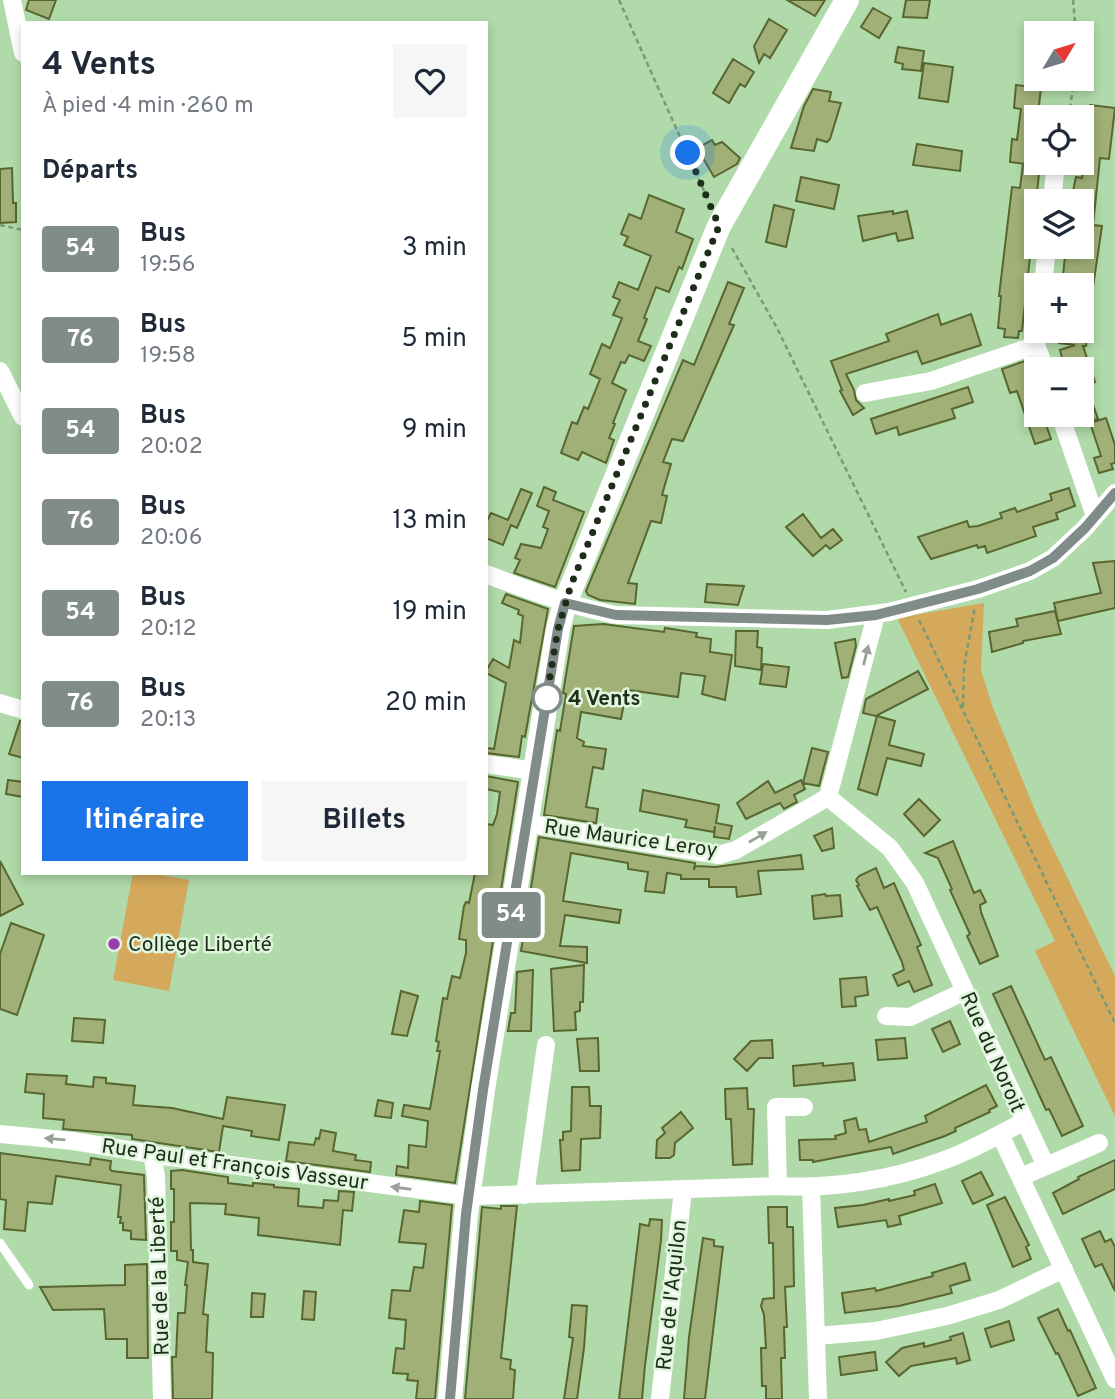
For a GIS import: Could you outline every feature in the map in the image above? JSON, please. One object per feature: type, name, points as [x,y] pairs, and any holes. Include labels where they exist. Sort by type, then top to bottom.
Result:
[{"type":"main road","points":[[450,1399],[469,1196],[494,1016],[558,629],[565,603],[719,226],[847,0]]},
{"type":"street","points":[[12,0],[21,43]]},
{"type":"street","points":[[865,393],[931,381],[1025,343]]},
{"type":"street","points":[[0,371],[21,413]]},
{"type":"street","points":[[1064,427],[1096,516]]},
{"type":"street","points":[[488,575],[565,603],[616,615],[827,620],[883,614],[978,589],[1030,571],[1053,558],[1096,516],[1115,493]]},
{"type":"street","points":[[828,797],[883,614]]},
{"type":"street","points":[[0,703],[21,708]]},
{"type":"street","points":[[488,764],[535,771]]},
{"type":"street","name":"Rue Maurice Leroy","points":[[525,823],[719,855],[736,849],[828,797]]},
{"type":"street","name":"Rue du Noroit","points":[[469,1196],[778,1186],[811,1188],[892,1176],[943,1161],[1025,1122],[915,883],[890,848],[828,797]]},
{"type":"street","points":[[886,1016],[910,1017],[965,990]]},
{"type":"street","points":[[525,1195],[546,1045]]},
{"type":"street","points":[[778,1186],[776,1107],[804,1107]]},
{"type":"street","points":[[1025,1122],[1046,1166]]},
{"type":"street","name":"Rue Paul et François Vasseur","points":[[0,1134],[73,1141],[469,1196]]},
{"type":"street","points":[[1000,1134],[1115,1379]]},
{"type":"street","points":[[1021,1177],[1099,1143]]},
{"type":"street","name":"Rue de la Liberté","points":[[152,1154],[157,1189],[162,1399]]},
{"type":"street","points":[[811,1188],[818,1399]]},
{"type":"street","name":"Rue de l'Aquilon","points":[[660,1399],[682,1191]]},
{"type":"street","points":[[816,1336],[876,1331],[947,1316],[999,1300],[1064,1269]]},
{"type":"lane","points":[[0,1243],[29,1285]]},
{"type":"path","points":[[619,0],[719,226],[777,328],[910,600]]},
{"type":"path","points":[[1073,0],[1075,21]]},
{"type":"path","points":[[0,225],[21,230]]},
{"type":"path","points":[[963,710],[964,667],[978,589]]},
{"type":"path","points":[[916,613],[1115,1023]]},
{"type":"shaded area","points":[[984,603],[981,670],[992,705],[1036,813],[1115,976],[1115,1116],[1035,951],[1055,941],[897,618]]},
{"type":"shaded area","points":[[133,875],[162,875],[189,880],[169,991],[113,980]]},
{"type":"building","points":[[29,0],[56,0],[49,19],[26,10]]},
{"type":"building","points":[[787,0],[825,0],[815,16]]},
{"type":"building","points":[[906,0],[930,0],[927,18],[903,17]]},
{"type":"building","points":[[873,8],[891,18],[879,38],[861,27]]},
{"type":"building","points":[[769,19],[787,30],[770,58],[764,54],[759,63],[754,46]]},
{"type":"building","points":[[898,47],[924,51],[921,71],[902,69],[903,64],[895,62]]},
{"type":"building","points":[[733,59],[754,72],[745,87],[740,84],[729,103],[713,93]]},
{"type":"building","points":[[924,63],[953,67],[948,102],[919,98]]},
{"type":"building","points":[[1016,85],[1024,86],[1024,91],[1041,91],[1039,105],[1024,105],[1024,164],[1010,162],[1012,139],[1017,140],[1021,109],[1014,108]]},
{"type":"building","points":[[813,89],[831,92],[829,101],[841,103],[830,139],[827,142],[817,139],[814,151],[791,148],[804,106]]},
{"type":"building","points":[[1094,105],[1115,108],[1109,159],[1100,158],[1094,215],[1094,189],[1074,189],[1076,177],[1082,178],[1082,175],[1094,175]]},
{"type":"building","points":[[712,140],[715,145],[722,142],[740,158],[737,164],[714,177],[697,148]]},
{"type":"building","points":[[917,144],[962,151],[960,171],[913,165]]},
{"type":"building","points":[[1024,164],[1024,175],[1039,175],[1037,189],[1024,189],[1024,259],[1030,259],[1028,273],[1024,273],[1024,313],[1022,331],[1019,331],[1018,338],[1004,337],[1005,329],[998,328],[999,296],[1012,187],[1020,188]]},
{"type":"building","points":[[12,168],[16,222],[0,223],[0,169]]},
{"type":"building","points":[[801,177],[839,185],[834,209],[796,201]]},
{"type":"building","points":[[649,195],[684,209],[676,232],[693,239],[682,269],[679,267],[669,292],[656,287],[638,341],[651,346],[644,361],[629,355],[625,363],[621,362],[612,383],[626,390],[613,423],[615,424],[609,438],[614,440],[606,463],[582,452],[578,460],[561,453],[572,422],[577,424],[584,407],[588,409],[600,379],[590,374],[602,344],[610,348],[622,318],[613,315],[620,300],[613,297],[619,282],[638,290],[651,256],[624,245],[628,237],[621,234],[629,214],[641,219]]},
{"type":"building","points":[[774,205],[794,210],[786,247],[766,242]]},
{"type":"building","points":[[893,211],[893,214],[907,211],[913,238],[898,241],[896,233],[863,241],[858,216]]},
{"type":"building","points":[[1094,225],[1102,226],[1094,280],[1094,273],[1063,273],[1065,259],[1094,259]]},
{"type":"building","points":[[728,282],[744,288],[729,324],[734,325],[683,441],[672,439],[663,462],[671,464],[662,495],[667,496],[661,523],[651,521],[628,583],[637,584],[635,604],[600,600],[588,595],[586,591],[683,360],[694,365]]},
{"type":"building","points":[[938,314],[941,325],[971,314],[981,345],[922,364],[917,351],[846,374],[856,400],[864,408],[853,415],[840,391],[842,390],[831,361],[889,341],[886,334]]},
{"type":"building","points":[[1059,343],[1086,343],[1083,346],[1087,357],[1062,357],[1060,350],[1075,345]]},
{"type":"building","points":[[1024,361],[1024,412],[1017,391],[1010,393],[1002,369]]},
{"type":"building","points":[[968,387],[973,402],[952,409],[955,418],[899,435],[897,427],[876,434],[871,419]]},
{"type":"building","points":[[1106,418],[1115,445],[1115,463],[1111,464],[1113,469],[1099,473],[1094,458],[1101,456],[1091,427],[1094,427],[1094,422]]},
{"type":"building","points":[[1029,427],[1047,427],[1051,439],[1035,444]]},
{"type":"building","points":[[544,487],[556,492],[553,500],[584,512],[555,587],[514,573],[520,560],[515,558],[521,544],[541,548],[548,529],[543,527],[549,511],[537,506]]},
{"type":"building","points":[[1069,488],[1075,506],[1056,513],[1058,519],[1033,527],[1036,536],[987,553],[985,546],[978,548],[977,545],[931,559],[918,537],[967,521],[969,527],[978,526],[1002,518],[1000,513],[1015,508],[1017,512],[1052,500],[1050,494]]},
{"type":"building","points":[[521,489],[532,493],[517,528],[511,525],[503,545],[488,539],[488,519],[491,513],[508,520]]},
{"type":"building","points":[[803,514],[821,538],[833,529],[842,540],[830,549],[826,545],[813,556],[786,527]]},
{"type":"building","points":[[1115,561],[1115,608],[1058,621],[1054,603],[1101,593],[1093,563]]},
{"type":"building","points":[[707,584],[744,586],[738,605],[705,602]]},
{"type":"building","points":[[506,594],[548,609],[519,757],[488,753],[488,748],[494,749],[506,683],[488,674],[488,668],[493,659],[509,668],[514,640],[520,643],[523,616],[518,614],[519,610],[502,603]]},
{"type":"building","points":[[1055,611],[1061,634],[1023,641],[992,652],[989,632],[1018,626],[1016,619]]},
{"type":"building","points":[[603,624],[664,632],[665,628],[697,633],[696,637],[711,639],[710,652],[732,655],[725,700],[702,694],[705,676],[681,673],[678,697],[628,690],[630,705],[624,703],[621,719],[581,712],[577,738],[584,742],[583,746],[606,749],[603,769],[593,767],[586,807],[598,809],[596,823],[544,815],[557,730],[560,731],[566,694],[563,693],[574,626]]},
{"type":"building","points":[[736,631],[758,631],[757,647],[762,648],[761,670],[735,666]]},
{"type":"building","points":[[855,639],[856,646],[848,677],[842,678],[835,643]]},
{"type":"building","points":[[763,664],[789,667],[786,687],[760,684]]},
{"type":"building","points":[[918,671],[928,689],[876,716],[863,713],[866,699]]},
{"type":"building","points":[[877,716],[895,721],[889,745],[924,754],[921,766],[887,758],[877,795],[858,789]]},
{"type":"building","points":[[20,721],[21,721],[21,757],[9,754]]},
{"type":"building","points":[[812,748],[828,752],[819,786],[803,783]]},
{"type":"building","points":[[488,776],[518,782],[455,1183],[396,1175],[397,1166],[408,1168],[409,1145],[426,1147],[428,1121],[402,1116],[404,1105],[430,1109],[440,1051],[437,1051],[439,1042],[436,1041],[443,998],[447,999],[452,976],[460,978],[466,953],[466,940],[459,939],[464,906],[466,902],[469,903],[475,875],[488,875],[488,824],[493,825],[500,792],[488,789]]},
{"type":"building","points":[[8,780],[21,782],[21,797],[6,794]]},
{"type":"building","points":[[801,780],[805,789],[794,795],[797,802],[784,809],[780,803],[746,819],[737,803],[768,781],[775,793]]},
{"type":"building","points":[[643,790],[719,805],[716,823],[732,826],[729,839],[714,837],[715,826],[714,832],[685,827],[687,820],[640,811]]},
{"type":"building","points":[[919,799],[940,820],[924,836],[904,814]]},
{"type":"building","points":[[832,828],[834,848],[822,851],[814,836]]},
{"type":"building","points":[[539,837],[695,863],[694,870],[695,866],[716,867],[801,855],[803,869],[758,871],[761,894],[737,897],[736,887],[709,887],[709,879],[681,879],[681,875],[667,873],[664,893],[645,891],[648,872],[628,869],[628,863],[571,853],[563,901],[621,910],[619,923],[565,915],[560,946],[587,947],[587,963],[521,951]]},
{"type":"building","points":[[953,841],[974,893],[980,890],[986,902],[980,905],[981,912],[998,956],[980,964],[938,858],[925,853]]},
{"type":"building","points":[[0,861],[23,904],[0,916]]},
{"type":"building","points":[[876,868],[884,888],[894,883],[921,945],[917,947],[932,985],[914,992],[909,981],[898,986],[893,975],[904,970],[902,962],[877,907],[870,910],[857,886],[859,885],[856,880],[859,876]]},
{"type":"building","points":[[840,895],[842,916],[814,919],[812,896]]},
{"type":"building","points":[[11,923],[44,935],[17,1015],[0,1009],[0,954]]},
{"type":"building","points":[[584,965],[583,1002],[580,1002],[580,1011],[575,1012],[576,1030],[554,1031],[551,969]]},
{"type":"building","points":[[533,970],[531,1031],[508,1031],[511,1013],[515,1013],[517,972]]},
{"type":"building","points":[[866,977],[868,995],[855,997],[856,1006],[842,1007],[840,979]]},
{"type":"building","points":[[1011,986],[1045,1060],[1051,1057],[1083,1126],[1062,1136],[1049,1109],[1046,1110],[993,994]]},
{"type":"building","points":[[401,991],[418,996],[407,1036],[392,1034]]},
{"type":"building","points":[[74,1018],[105,1020],[103,1043],[72,1041]]},
{"type":"building","points":[[950,1021],[960,1044],[943,1052],[932,1029]]},
{"type":"building","points":[[598,1038],[599,1071],[580,1071],[577,1039]]},
{"type":"building","points":[[905,1038],[907,1058],[878,1060],[876,1040]]},
{"type":"building","points":[[772,1040],[773,1058],[759,1058],[747,1071],[734,1059],[751,1041]]},
{"type":"building","points":[[823,1063],[823,1066],[853,1063],[855,1080],[794,1086],[793,1066]]},
{"type":"building","points":[[27,1074],[67,1076],[66,1084],[93,1087],[94,1077],[106,1078],[106,1083],[135,1086],[133,1105],[172,1108],[223,1119],[227,1097],[285,1105],[279,1140],[251,1136],[252,1131],[223,1126],[219,1152],[132,1139],[132,1135],[63,1129],[64,1120],[43,1118],[44,1094],[25,1092]]},
{"type":"building","points":[[986,1085],[997,1106],[945,1136],[893,1154],[891,1147],[813,1162],[800,1160],[799,1140],[836,1139],[835,1136],[846,1133],[844,1121],[856,1118],[859,1130],[866,1129],[869,1142],[927,1122],[925,1116]]},
{"type":"building","points":[[572,1087],[589,1087],[590,1106],[601,1106],[600,1138],[581,1139],[580,1170],[562,1171],[560,1140],[563,1140],[563,1132],[571,1131]]},
{"type":"building","points":[[747,1088],[748,1109],[754,1109],[752,1164],[733,1165],[731,1119],[726,1119],[725,1089]]},
{"type":"building","points":[[378,1100],[393,1103],[391,1118],[375,1116]]},
{"type":"building","points":[[681,1112],[693,1128],[675,1143],[674,1155],[670,1158],[656,1158],[657,1140],[665,1133],[662,1128]]},
{"type":"building","points":[[321,1130],[336,1133],[333,1151],[356,1155],[355,1160],[371,1162],[370,1172],[286,1161],[289,1142],[314,1145]]},
{"type":"building","points":[[0,1153],[90,1165],[91,1158],[111,1161],[112,1171],[144,1175],[146,1240],[131,1239],[131,1231],[123,1230],[121,1217],[118,1217],[121,1185],[56,1176],[52,1204],[28,1202],[25,1231],[4,1229],[6,1200],[0,1199]]},
{"type":"building","points":[[1115,1160],[1115,1189],[1063,1214],[1053,1193],[1079,1179],[1078,1177]]},
{"type":"building","points":[[182,1170],[228,1177],[228,1183],[253,1186],[253,1183],[299,1189],[298,1206],[323,1208],[324,1200],[338,1201],[339,1191],[354,1192],[352,1211],[343,1210],[340,1245],[258,1235],[259,1218],[225,1214],[226,1204],[190,1203],[193,1262],[208,1264],[203,1314],[208,1315],[206,1352],[213,1353],[212,1399],[173,1399],[172,1357],[176,1357],[178,1313],[185,1313],[188,1262],[177,1260],[177,1251],[171,1251],[174,1189],[171,1189],[171,1171]]},
{"type":"building","points":[[981,1172],[993,1195],[973,1204],[962,1181]]},
{"type":"building","points":[[935,1184],[942,1203],[899,1216],[901,1224],[888,1227],[886,1220],[838,1227],[835,1208],[915,1195],[914,1191]]},
{"type":"building","points":[[1005,1197],[1029,1245],[1026,1247],[1031,1259],[1013,1267],[987,1205]]},
{"type":"building","points":[[420,1201],[452,1205],[435,1399],[416,1399],[418,1381],[407,1380],[408,1374],[393,1373],[396,1348],[404,1349],[406,1320],[389,1318],[392,1290],[410,1291],[414,1267],[423,1268],[426,1244],[399,1242],[404,1210],[419,1212]]},
{"type":"building","points":[[501,1206],[517,1206],[501,1358],[511,1360],[510,1369],[515,1370],[513,1399],[465,1399],[482,1207],[501,1209]]},
{"type":"building","points":[[768,1207],[787,1207],[787,1227],[793,1227],[794,1286],[785,1287],[787,1327],[784,1327],[785,1358],[781,1358],[782,1399],[766,1399],[766,1386],[762,1386],[761,1348],[766,1348],[761,1306],[763,1299],[774,1298],[773,1243],[769,1243]]},
{"type":"building","points":[[650,1219],[662,1220],[642,1399],[619,1399],[640,1224],[649,1226]]},
{"type":"building","points":[[1100,1231],[1105,1242],[1111,1239],[1115,1247],[1115,1291],[1102,1264],[1095,1267],[1082,1239]]},
{"type":"building","points":[[703,1238],[714,1240],[714,1246],[723,1247],[705,1399],[684,1399],[689,1337]]},
{"type":"building","points":[[965,1263],[970,1280],[950,1286],[952,1293],[899,1306],[845,1313],[842,1293],[875,1288],[876,1291],[933,1276],[932,1273]]},
{"type":"building","points":[[147,1264],[148,1358],[127,1358],[127,1339],[106,1339],[104,1309],[53,1310],[40,1287],[125,1285],[125,1265]]},
{"type":"building","points":[[304,1291],[316,1292],[314,1320],[302,1319]]},
{"type":"building","points":[[252,1293],[265,1294],[263,1317],[251,1317]]},
{"type":"building","points":[[572,1305],[587,1306],[584,1348],[577,1399],[564,1399],[573,1338],[569,1337]]},
{"type":"building","points":[[1058,1309],[1096,1388],[1078,1396],[1038,1318]]},
{"type":"building","points":[[1009,1321],[1014,1340],[991,1347],[985,1329]]},
{"type":"building","points":[[963,1333],[970,1360],[957,1364],[956,1358],[911,1366],[899,1376],[886,1362],[902,1348],[924,1343],[924,1347],[951,1340],[950,1337]]},
{"type":"building","points":[[875,1352],[877,1370],[841,1375],[839,1357]]},
{"type":"bus line","name":"54","points":[[450,1399],[466,1214],[483,1090],[525,823],[558,629],[565,603],[616,615],[827,620],[876,615],[978,589],[1030,571],[1053,558],[1085,528],[1115,493]]},
{"type":"place","name":"4 Vents","points":[[547,698]]},
{"type":"place","name":"Collège Liberté","points":[[114,944]]},
{"type":"route","points":[[547,698],[545,706],[558,629],[571,585],[719,226],[688,153]]}]
